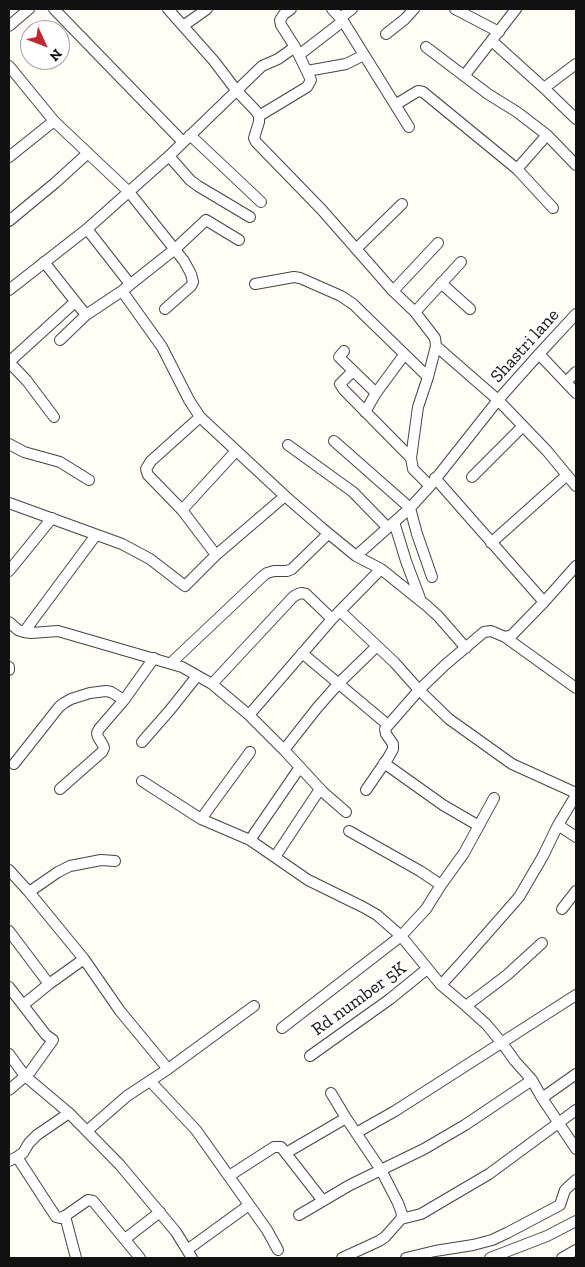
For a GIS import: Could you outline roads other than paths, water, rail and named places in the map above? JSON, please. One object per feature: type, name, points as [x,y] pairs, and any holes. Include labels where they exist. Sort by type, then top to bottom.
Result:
[{"type":"street","points":[[9,26],[29,9]]},
{"type":"street","points":[[54,9],[187,138],[261,202]]},
{"type":"street","points":[[168,9],[214,61],[236,90],[256,110],[259,116],[254,138],[256,142],[356,248],[393,291],[415,312],[435,338],[436,346],[418,407],[411,458],[413,469],[432,482],[491,543],[544,602]]},
{"type":"street","points":[[184,26],[207,9]]},
{"type":"street","points":[[259,116],[307,87],[311,80],[281,24],[280,20],[284,14],[291,9]]},
{"type":"street","points":[[332,9],[364,55],[409,127]]},
{"type":"street","points":[[9,290],[129,192],[262,66],[297,51],[341,20],[352,9]]},
{"type":"street","points":[[386,34],[414,9]]},
{"type":"street","points":[[455,9],[499,32]]},
{"type":"street","points":[[464,76],[516,9]]},
{"type":"street","points":[[492,41],[576,119]]},
{"type":"street","points":[[426,47],[488,94],[517,112],[547,135],[576,165]]},
{"type":"street","points":[[307,71],[346,64],[364,55]]},
{"type":"street","points":[[544,88],[576,64]]},
{"type":"street","points":[[9,66],[54,121],[129,192],[184,261],[193,282],[165,309]]},
{"type":"street","points":[[395,105],[418,91],[423,92],[517,169],[553,208]]},
{"type":"street","points":[[9,157],[54,121]]},
{"type":"street","points":[[517,169],[547,135]]},
{"type":"street","points":[[9,221],[88,153]]},
{"type":"street","points":[[169,156],[190,180],[250,217]]},
{"type":"street","points":[[356,248],[402,204]]},
{"type":"street","points":[[60,340],[86,315],[122,291],[175,249],[206,220],[239,240]]},
{"type":"street","points":[[86,229],[130,284]]},
{"type":"street","points":[[393,291],[438,243]]},
{"type":"street","points":[[44,262],[86,315]]},
{"type":"street","points":[[415,312],[461,262]]},
{"type":"street","points":[[255,284],[300,278],[341,296],[353,304],[428,378]]},
{"type":"street","points":[[441,283],[470,309]]},
{"type":"street","points":[[122,291],[162,347],[189,400],[200,417],[328,534],[356,556],[381,569],[421,601],[438,616],[466,648]]},
{"type":"street","points":[[54,417],[27,381],[9,362],[75,302]]},
{"type":"street","name":"Shastri lane","points":[[356,556],[410,508],[498,400],[576,314]]},
{"type":"street","points":[[436,346],[498,400],[547,451],[576,486]]},
{"type":"street","points":[[344,351],[339,357],[376,393]]},
{"type":"street","points":[[538,354],[576,393]]},
{"type":"street","points":[[365,412],[376,393],[404,355]]},
{"type":"street","points":[[353,371],[340,384],[344,390],[411,458]]},
{"type":"street","points":[[566,382],[576,372]]},
{"type":"street","points":[[200,417],[151,461],[146,469],[148,475],[182,510],[216,555]]},
{"type":"street","points":[[472,476],[523,426]]},
{"type":"street","points":[[334,441],[410,508],[432,577]]},
{"type":"street","points":[[9,444],[24,452],[60,462],[89,480]]},
{"type":"street","points":[[288,445],[353,492],[391,524],[421,601]]},
{"type":"street","points":[[182,510],[236,450]]},
{"type":"street","points":[[491,543],[567,476]]},
{"type":"street","points":[[9,503],[122,544],[150,558],[185,586],[216,555],[285,496]]},
{"type":"street","points":[[9,571],[52,518]]},
{"type":"street","points":[[171,663],[262,576],[274,571],[292,569],[328,534]]},
{"type":"street","points":[[24,632],[96,535]]},
{"type":"street","points":[[505,637],[512,635],[576,566]]},
{"type":"street","points":[[249,715],[332,619],[381,569]]},
{"type":"street","points":[[212,684],[296,595],[306,594],[332,619]]},
{"type":"street","points":[[340,611],[395,663],[449,719],[512,764],[576,794],[519,897],[441,985]]},
{"type":"street","points":[[9,622],[18,630],[24,632],[58,631],[182,667],[212,684],[249,715],[320,789],[346,812]]},
{"type":"street","points":[[366,790],[393,749],[393,744],[385,730],[388,725],[419,690],[484,632],[491,631],[505,637],[576,688]]},
{"type":"street","points":[[284,750],[317,708],[376,646]]},
{"type":"street","points":[[302,654],[388,725]]},
{"type":"street","points":[[60,789],[102,752],[104,748],[97,734],[154,658]]},
{"type":"street","points":[[142,742],[197,676]]},
{"type":"street","points":[[14,764],[64,703],[90,693],[106,691],[124,700]]},
{"type":"street","points":[[201,819],[250,752]]},
{"type":"street","points":[[384,763],[443,805],[479,826]]},
{"type":"street","points":[[250,840],[300,767]]},
{"type":"street","points":[[142,781],[201,819],[250,840],[308,880],[377,915],[401,936],[441,985],[486,1024],[532,1080],[576,1149]]},
{"type":"street","points":[[275,857],[320,789]]},
{"type":"street","points":[[282,1028],[401,936],[426,909],[464,853],[494,798]]},
{"type":"street","points":[[558,825],[576,837]]},
{"type":"street","points":[[349,831],[420,870],[441,885]]},
{"type":"street","points":[[29,892],[70,866],[101,860],[115,861]]},
{"type":"street","points":[[9,870],[84,959],[120,1011],[168,1069]]},
{"type":"street","points":[[562,909],[576,891]]},
{"type":"street","points":[[9,930],[49,984]]},
{"type":"street","points":[[466,1006],[507,975],[542,944]]},
{"type":"street","points":[[23,1005],[84,959]]},
{"type":"street","name":"Rd number 5K","points":[[310,1056],[390,999],[427,969]]},
{"type":"street","points":[[9,987],[46,1035],[53,1040],[30,1072],[9,1090]]},
{"type":"street","points":[[356,1133],[395,1111],[576,995]]},
{"type":"street","points":[[87,1131],[127,1096],[168,1069],[254,1006]]},
{"type":"street","points":[[9,1054],[25,1076],[69,1113],[120,1164],[176,1232],[189,1254],[250,1205]]},
{"type":"street","points":[[542,1098],[576,1074]]},
{"type":"street","points":[[299,1215],[350,1185],[424,1149],[465,1125],[532,1080]]},
{"type":"street","points":[[150,1081],[196,1130],[250,1205],[278,1250]]},
{"type":"street","points":[[331,1093],[380,1170],[402,1214],[401,1219],[385,1237],[342,1258]]},
{"type":"street","points":[[401,1219],[421,1214],[481,1179],[576,1110]]},
{"type":"street","points":[[69,1113],[37,1135],[23,1153],[13,1159],[56,1217],[66,1216],[88,1200],[93,1201],[140,1258]]},
{"type":"street","points":[[286,1153],[346,1118]]},
{"type":"street","points":[[229,1176],[274,1147],[281,1147],[323,1201]]},
{"type":"street","points":[[406,1258],[492,1240],[560,1205],[565,1190],[576,1180]]},
{"type":"street","points":[[125,1239],[160,1212]]},
{"type":"street","points":[[66,1216],[76,1258]]},
{"type":"street","points":[[490,1258],[547,1236],[576,1221]]},
{"type":"street","points":[[562,1258],[576,1250]]}]
